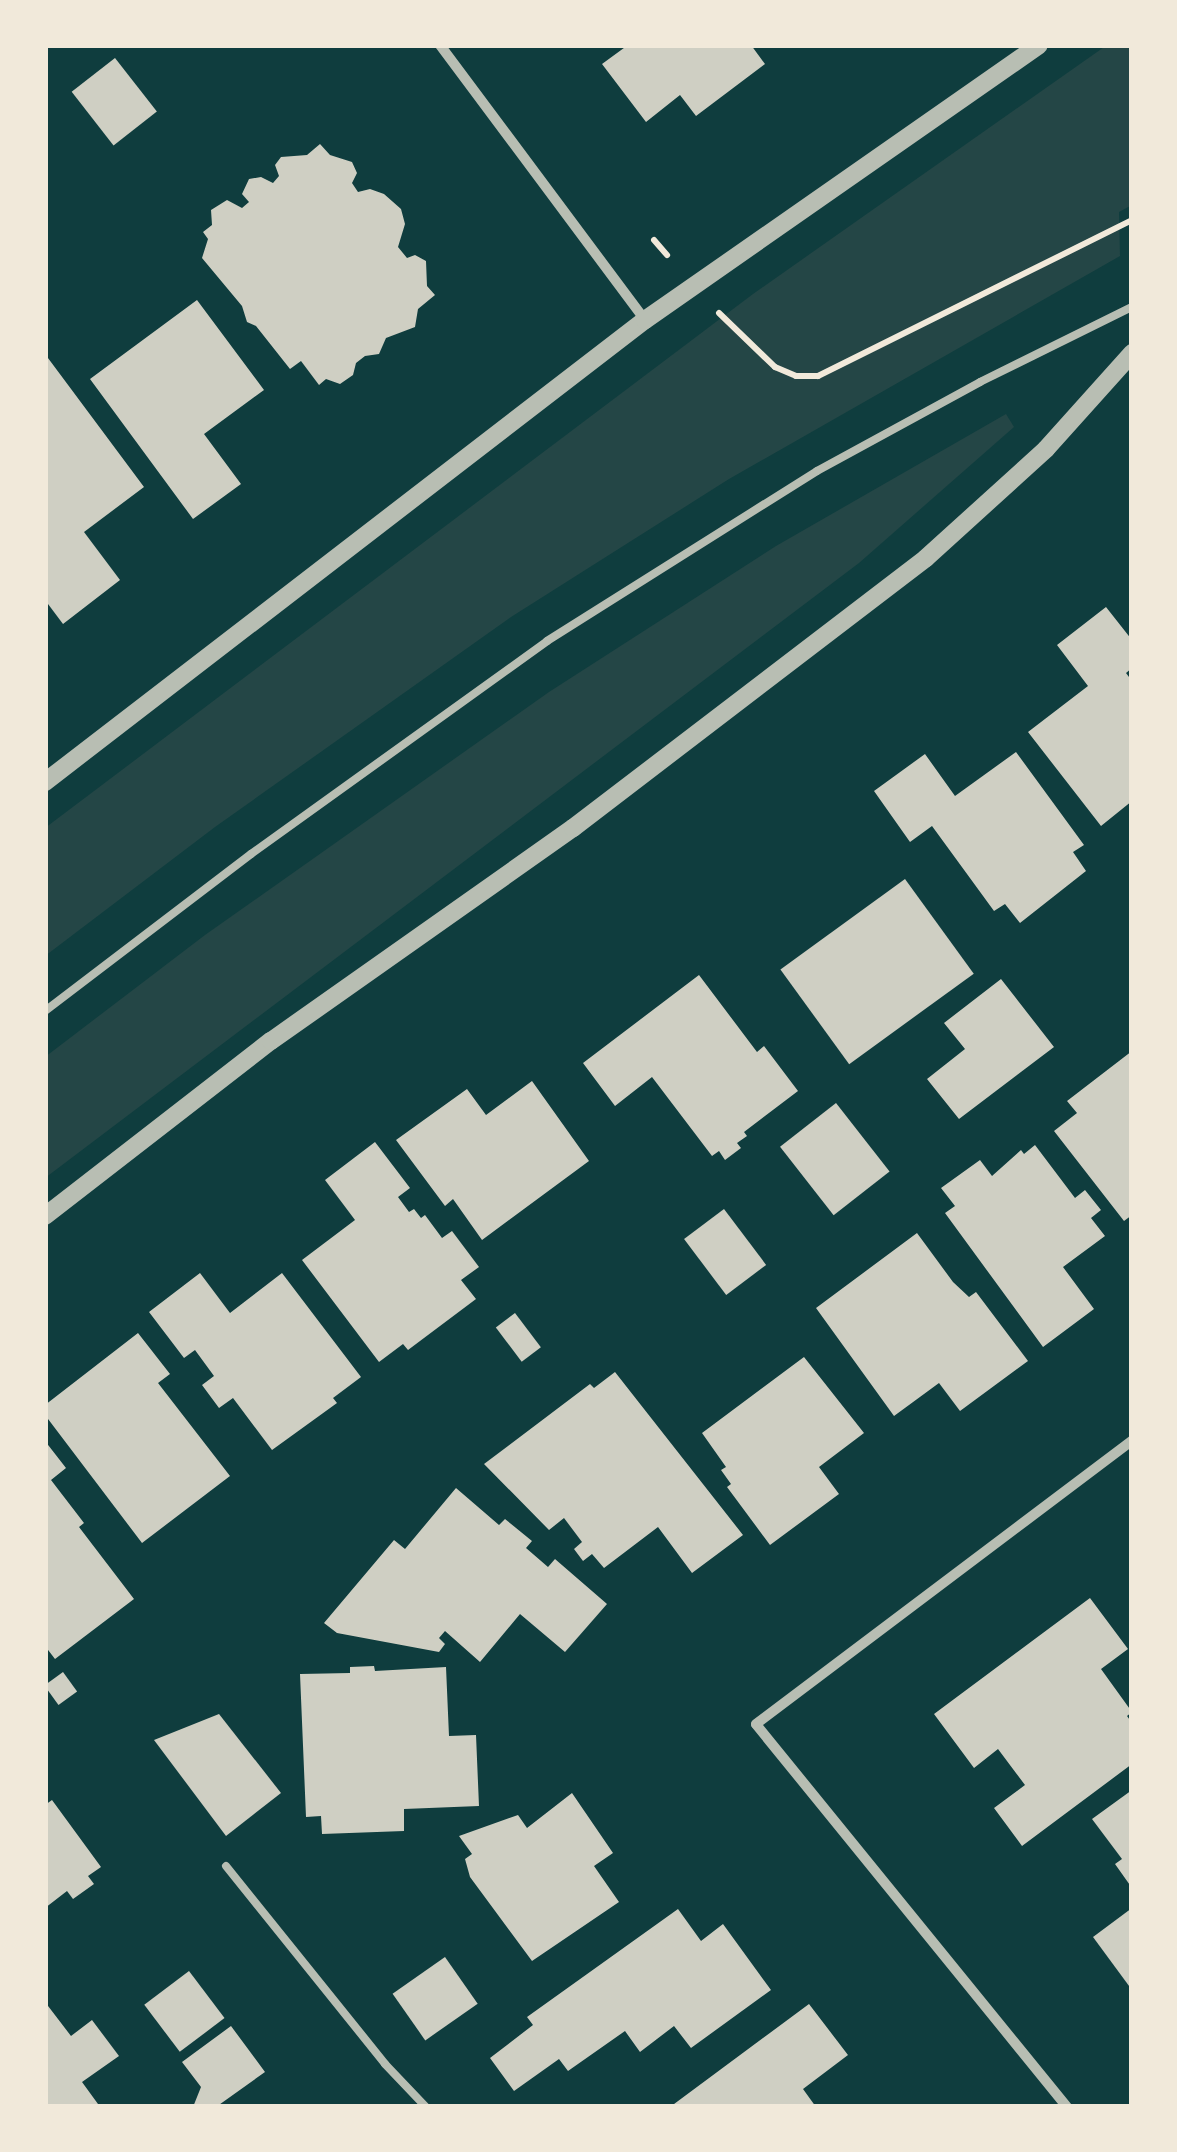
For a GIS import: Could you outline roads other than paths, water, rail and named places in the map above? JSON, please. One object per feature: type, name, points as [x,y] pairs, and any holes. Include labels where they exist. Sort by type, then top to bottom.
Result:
[{"type":"street","points":[[440,45],[645,320]]},
{"type":"street","points":[[45,782],[645,320],[1039,45]]},
{"type":"street","points":[[45,1216],[271,1042],[573,828],[926,558],[1046,449],[1132,353]]},
{"type":"street","points":[[1067,2107],[756,1724],[1132,1441]]},
{"type":"lane","points":[[45,1010],[251,854],[547,641],[818,471],[980,382],[1132,307]]},
{"type":"lane","points":[[226,1866],[385,2064],[426,2107]]}]
